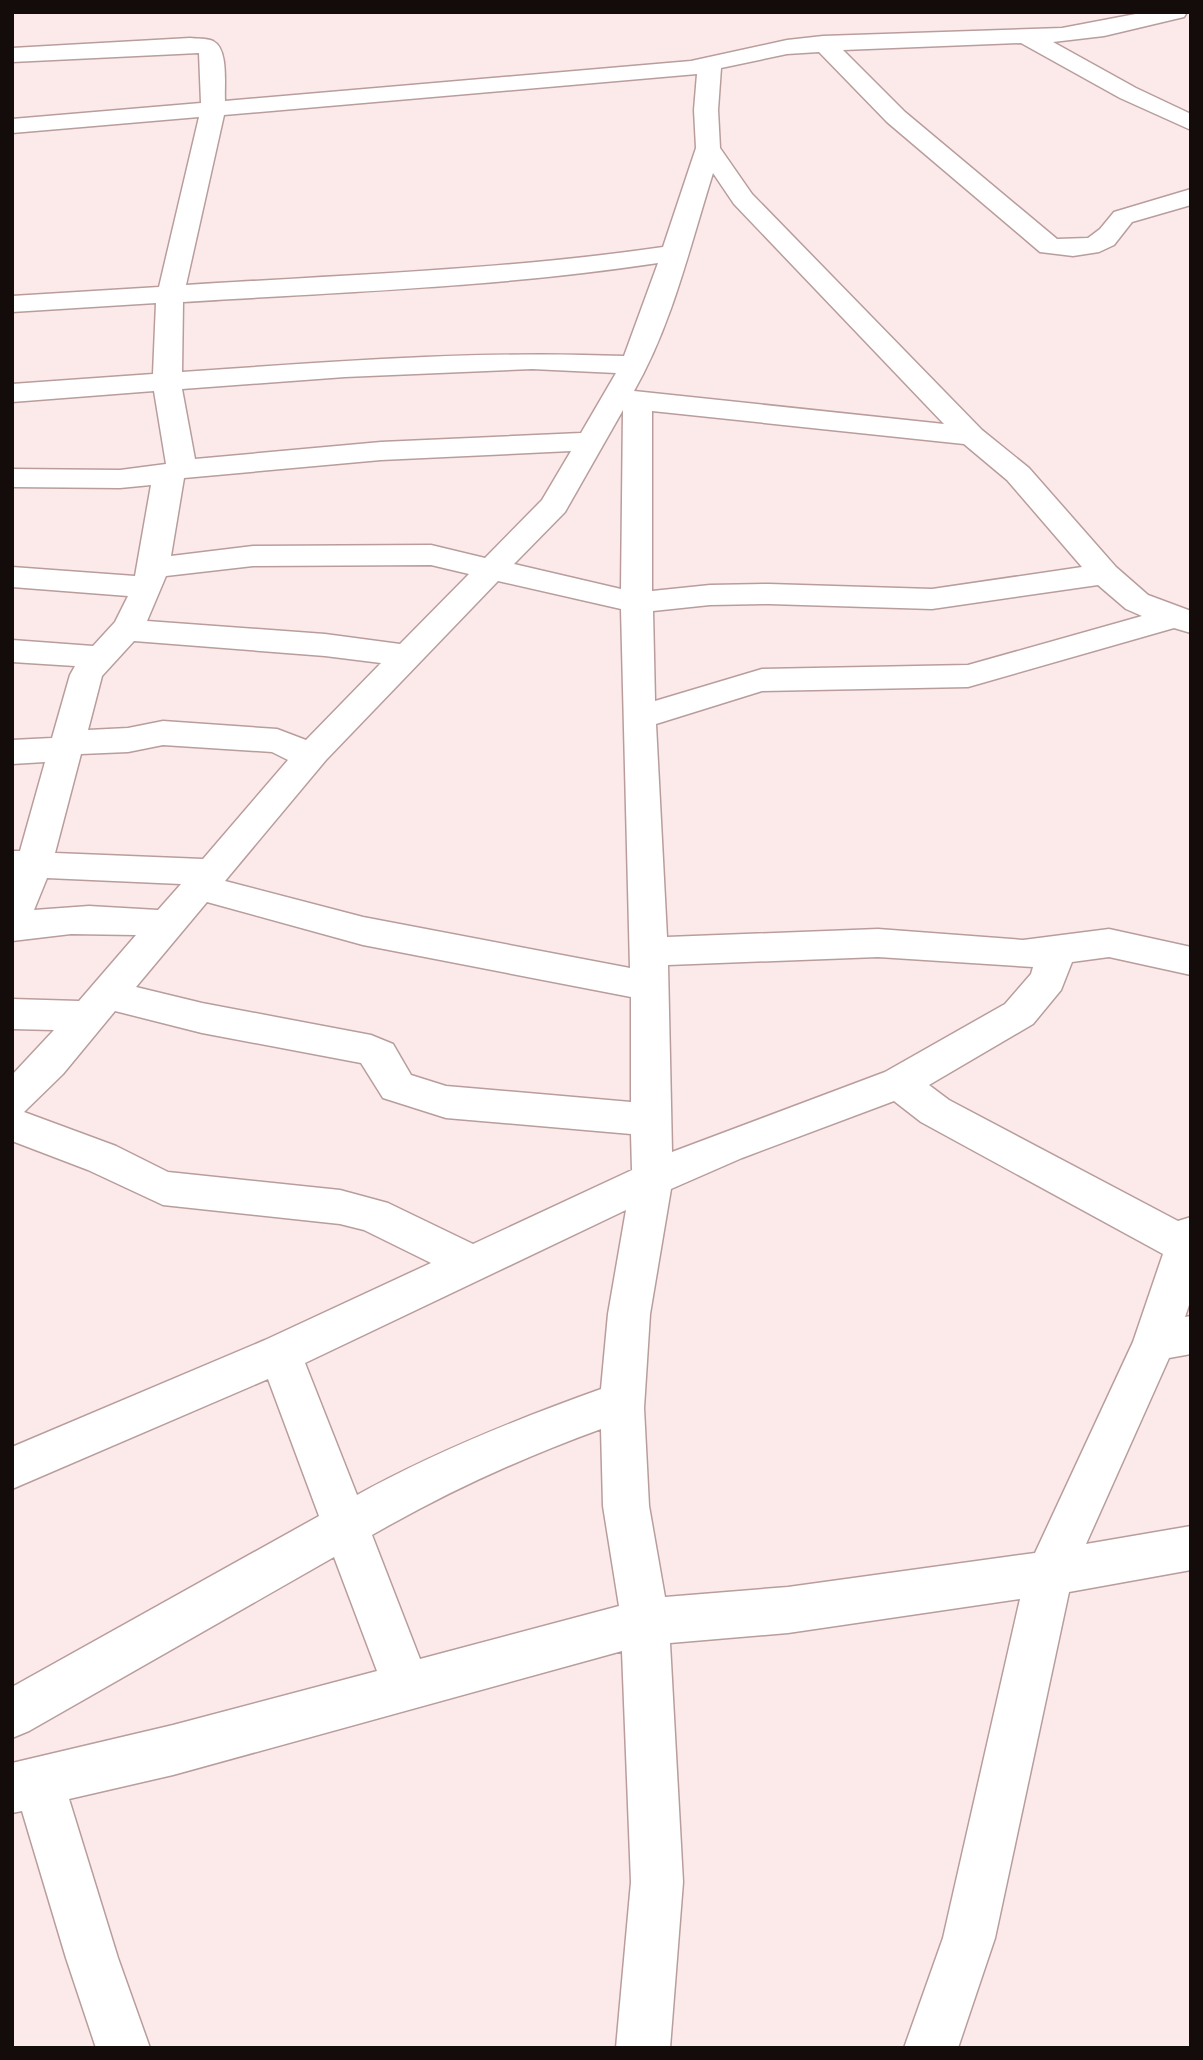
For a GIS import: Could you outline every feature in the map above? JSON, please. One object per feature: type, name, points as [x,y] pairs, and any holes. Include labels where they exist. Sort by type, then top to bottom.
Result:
[{"type":"street","points":[[12,125],[611,76],[710,63],[748,53],[823,43],[1062,35],[1120,18],[1176,12]]},
{"type":"street","points":[[1027,37],[1128,93],[1191,123]]},
{"type":"street","points":[[823,43],[896,117],[1049,246],[1071,250],[1092,245],[1108,237],[1118,220],[1136,211],[1191,197]]},
{"type":"street","points":[[12,55],[200,45],[211,52],[213,110],[170,296],[167,384],[175,472],[150,577],[142,602],[125,631],[86,675],[67,746],[23,864],[12,919]]},
{"type":"street","points":[[19,1086],[99,1005],[311,756],[554,505],[590,441],[629,388],[708,148],[706,110],[710,63]]},
{"type":"street","points":[[708,148],[743,199],[972,436],[1018,474],[1105,574],[1137,602],[1181,620]]},
{"type":"street","points":[[12,304],[436,278],[600,264],[675,253]]},
{"type":"street","points":[[12,393],[167,384],[345,369],[532,361],[629,388],[972,436]]},
{"type":"street","points":[[629,388],[649,969],[652,1179],[629,1314],[623,1401],[626,1506],[645,1622],[657,1882],[643,2048]]},
{"type":"street","points":[[12,478],[106,478],[381,451],[590,441]]},
{"type":"street","points":[[12,577],[150,577],[253,556],[431,555],[638,603],[710,595],[932,598],[1105,574]]},
{"type":"street","points":[[639,719],[762,680],[968,676],[1181,620]]},
{"type":"street","points":[[125,631],[325,645],[408,656]]},
{"type":"street","points":[[12,651],[103,657]]},
{"type":"street","points":[[12,752],[128,740],[163,733],[277,741],[311,756]]},
{"type":"street","points":[[23,864],[205,879],[363,931],[649,969],[878,943],[1023,954],[1108,943],[1191,961]]},
{"type":"street","points":[[12,927],[83,918],[108,918],[166,925]]},
{"type":"street","points":[[12,1468],[280,1353],[728,1146],[899,1083],[1019,1014],[1048,980],[1057,951]]},
{"type":"street","points":[[12,1014],[99,1005],[202,1018],[371,1050],[379,1055],[397,1087],[446,1102],[651,1120]]},
{"type":"street","points":[[899,1083],[936,1111],[1189,1240],[1173,1339],[1050,1573],[969,1938],[931,2048]]},
{"type":"street","points":[[12,1124],[102,1158],[163,1188],[340,1208],[373,1215],[472,1263]]},
{"type":"street","points":[[280,1353],[407,1687]]},
{"type":"street","points":[[12,1714],[346,1528],[416,1486],[530,1435],[623,1401]]},
{"type":"street","points":[[123,2048],[26,1785],[173,1751],[645,1622],[788,1610],[1050,1573],[1191,1548]]}]
